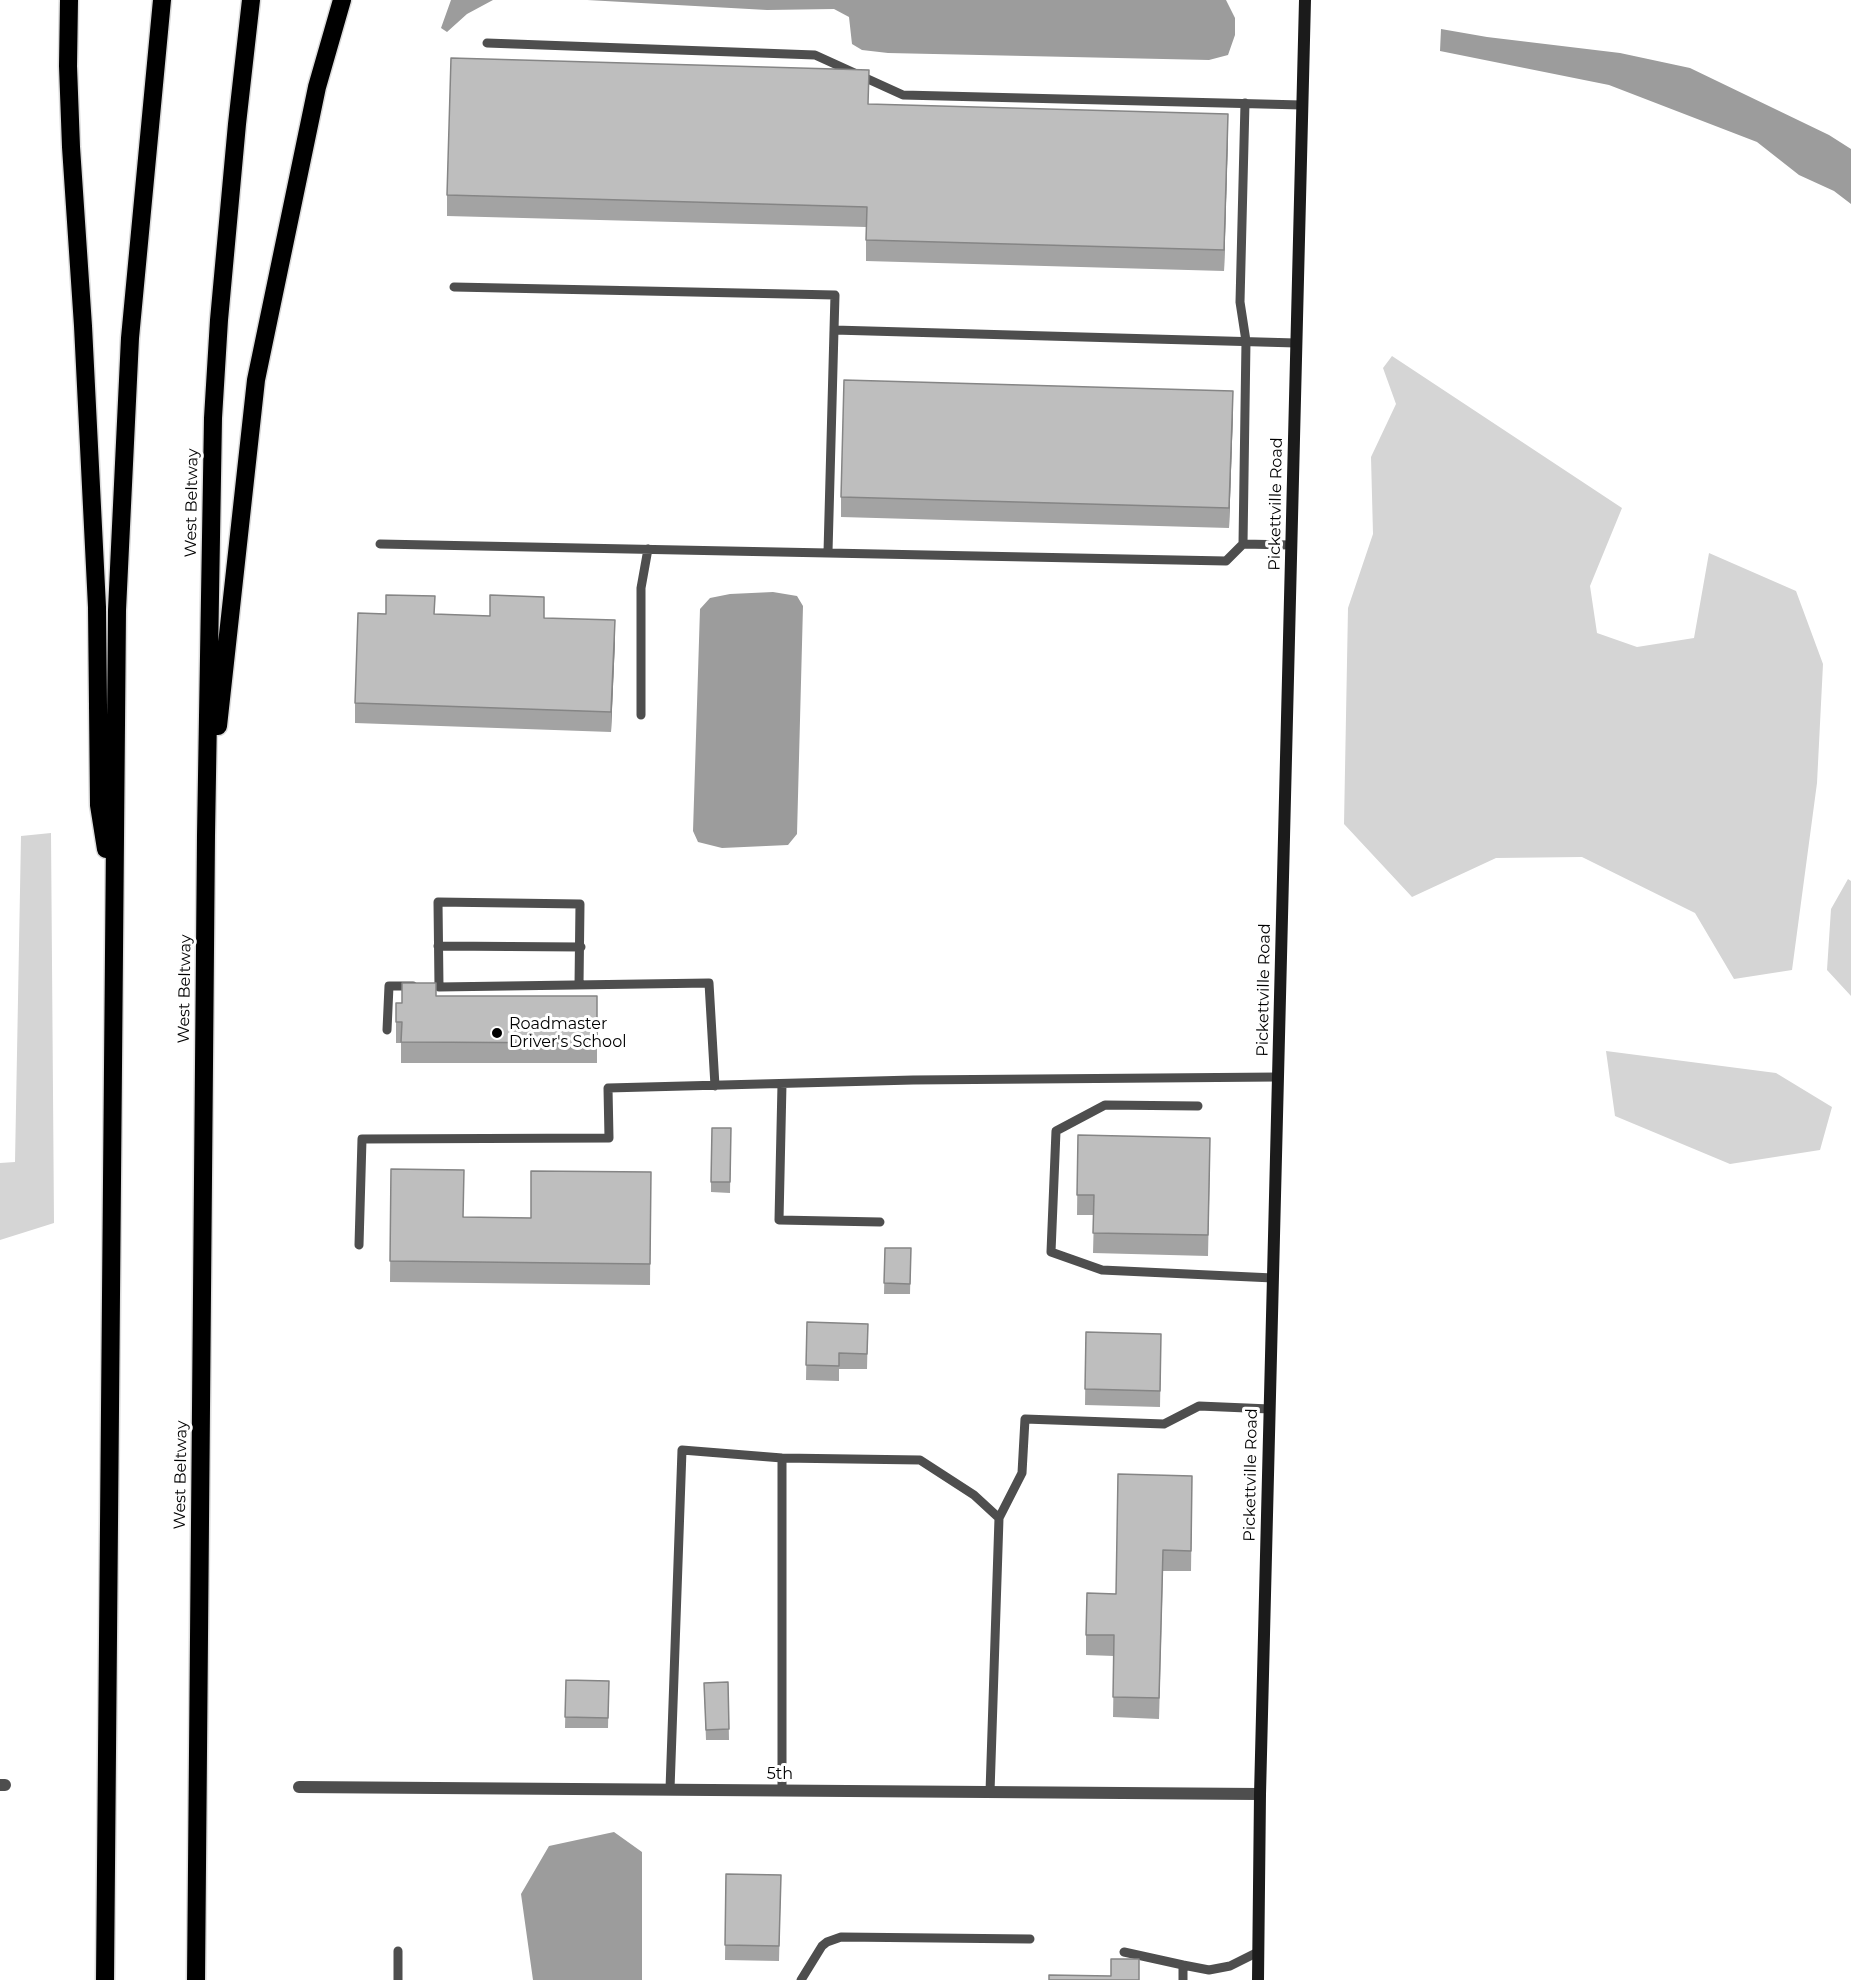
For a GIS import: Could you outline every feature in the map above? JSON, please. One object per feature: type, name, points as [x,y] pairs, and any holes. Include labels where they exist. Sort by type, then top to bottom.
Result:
[{"type":"highway","points":[[69,0],[71,147],[83,326],[97,607],[99,805],[114,904]]},
{"type":"highway","points":[[105,1980],[117,610],[130,338],[162,0]]},
{"type":"highway","name":"West Beltway","points":[[196,1980],[206,835],[213,418],[232,170],[251,0]]},
{"type":"highway","points":[[206,835],[256,380],[317,87],[342,0]]},
{"type":"street","name":"Pickettville Road","points":[[1258,1980],[1269,1409],[1305,0]]},
{"type":"street","name":"5th","points":[[299,1786],[1260,1794]]},
{"type":"lane","points":[[487,44],[815,54],[903,94],[1302,105]]},
{"type":"lane","points":[[380,544],[1226,561],[1243,544],[1246,340],[1240,302],[1245,103]]},
{"type":"lane","points":[[454,287],[835,295],[828,552]]},
{"type":"lane","points":[[834,330],[1296,343]]},
{"type":"lane","points":[[1243,544],[1291,545]]},
{"type":"lane","points":[[641,715],[641,588],[648,549]]},
{"type":"lane","points":[[429,986],[438,946],[438,902],[580,904],[579,984]]},
{"type":"lane","points":[[438,946],[581,947]]},
{"type":"lane","points":[[387,1030],[389,986],[709,983],[716,1086]]},
{"type":"lane","points":[[358,1245],[362,1139],[609,1138],[608,1088],[913,1080],[1278,1077]]},
{"type":"lane","points":[[782,1084],[779,1220],[880,1222]]},
{"type":"lane","points":[[1198,1106],[1105,1106],[1056,1131],[1051,1252],[1102,1270],[1273,1278]]},
{"type":"lane","points":[[990,1792],[999,1518],[1022,1473],[1026,1419],[1164,1424],[1199,1406],[1269,1409]]},
{"type":"lane","points":[[670,1789],[682,1449],[782,1458],[920,1460],[974,1496],[999,1518]]},
{"type":"lane","points":[[782,1458],[782,1790]]},
{"type":"lane","points":[[801,1980],[822,1946],[841,1937],[1030,1939]]},
{"type":"lane","points":[[398,1951],[398,1980]]},
{"type":"lane","points":[[1124,1952],[1209,1970],[1230,1966],[1258,1952]]},
{"type":"lane","points":[[1183,1980],[1184,1965]]},
{"type":"shaded area","points":[[451,0],[493,0],[467,14],[447,32],[441,28]]},
{"type":"shaded area","points":[[587,0],[1226,0],[1235,18],[1235,35],[1228,55],[1209,60],[888,53],[862,50],[852,44],[849,17],[834,9],[767,10]]},
{"type":"shaded area","points":[[1441,29],[1487,37],[1620,53],[1690,68],[1829,135],[1851,149],[1851,204],[1834,191],[1799,175],[1757,142],[1609,85],[1440,51]]},
{"type":"shaded area","points":[[1392,356],[1622,508],[1590,586],[1597,633],[1637,647],[1694,638],[1709,553],[1796,591],[1823,664],[1817,783],[1792,970],[1734,979],[1695,913],[1582,857],[1496,858],[1412,897],[1344,824],[1348,608],[1373,534],[1371,457],[1396,404],[1383,368]]},
{"type":"shaded area","points":[[773,592],[797,596],[803,606],[797,834],[788,845],[722,848],[698,842],[693,831],[700,609],[710,598],[730,594]]},
{"type":"shaded area","points":[[51,833],[54,1223],[0,1240],[0,1163],[15,1162],[21,836]]},
{"type":"shaded area","points":[[1848,879],[1851,881],[1851,996],[1827,970],[1831,909]]},
{"type":"shaded area","points":[[1606,1051],[1776,1073],[1832,1107],[1820,1150],[1730,1164],[1615,1116]]},
{"type":"shaded area","points":[[614,1832],[642,1852],[642,1980],[533,1980],[521,1894],[549,1846]]},
{"type":"building","points":[[451,58],[869,70],[868,104],[1228,114],[1224,250],[866,240],[867,207],[447,195]]},
{"type":"building","points":[[844,380],[1233,391],[1229,508],[841,497]]},
{"type":"building","points":[[386,595],[435,596],[434,614],[490,616],[490,595],[544,597],[544,618],[615,620],[611,712],[355,703],[358,613],[386,614]]},
{"type":"building","points":[[402,983],[436,983],[436,996],[597,996],[597,1043],[401,1042],[402,1022],[396,1022],[396,1003],[402,1003]]},
{"type":"building","points":[[712,1128],[731,1128],[730,1182],[711,1182]]},
{"type":"building","points":[[1078,1135],[1210,1138],[1208,1235],[1093,1233],[1094,1195],[1077,1195]]},
{"type":"building","points":[[391,1169],[464,1170],[463,1217],[531,1218],[531,1171],[651,1172],[650,1264],[390,1261]]},
{"type":"building","points":[[885,1248],[911,1248],[910,1284],[884,1283]]},
{"type":"building","points":[[807,1322],[868,1324],[867,1354],[839,1353],[839,1366],[806,1365]]},
{"type":"building","points":[[1086,1332],[1161,1334],[1160,1391],[1085,1389]]},
{"type":"building","points":[[1118,1474],[1192,1476],[1191,1551],[1163,1550],[1159,1698],[1113,1697],[1114,1635],[1086,1635],[1087,1593],[1116,1594]]},
{"type":"building","points":[[566,1680],[609,1681],[608,1718],[565,1717]]},
{"type":"building","points":[[728,1682],[729,1729],[706,1730],[704,1683]]},
{"type":"building","points":[[726,1874],[781,1875],[779,1946],[725,1945]]},
{"type":"building","points":[[1111,1959],[1139,1959],[1139,1980],[1049,1980],[1049,1975],[1111,1976]]},
{"type":"place","name":"Roadmaster Driver's School","points":[[497,1033]]}]
